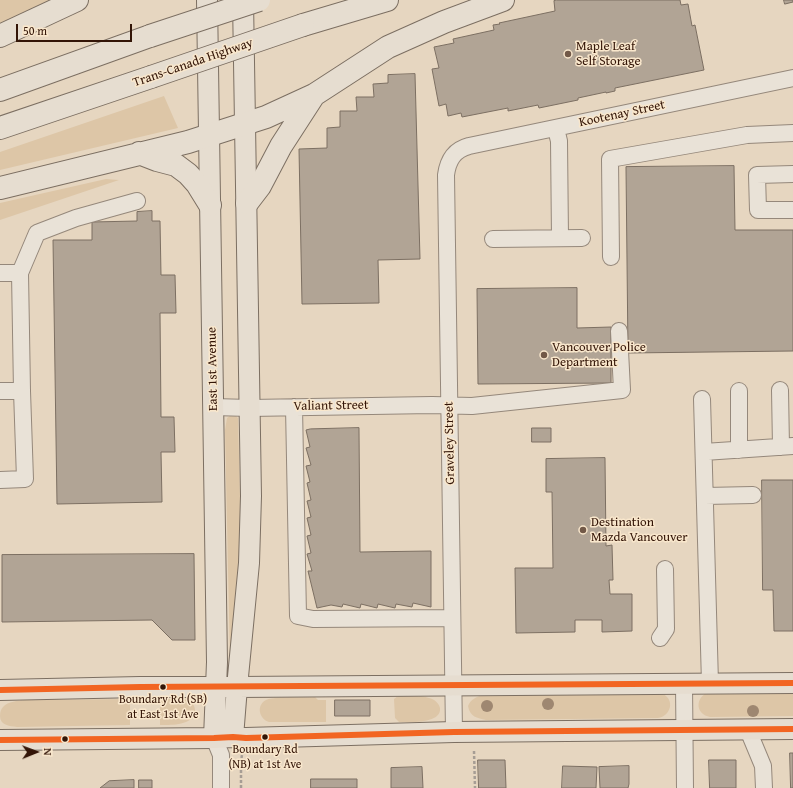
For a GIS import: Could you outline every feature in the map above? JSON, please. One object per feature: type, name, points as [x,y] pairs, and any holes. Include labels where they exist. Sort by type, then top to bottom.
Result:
[{"type":"highway","points":[[0,36],[77,0]]},
{"type":"highway","points":[[232,0],[243,10]]},
{"type":"highway","points":[[0,90],[150,36],[259,0]]},
{"type":"highway","name":"Trans-Canada Highway","points":[[0,128],[303,25],[387,0]]},
{"type":"highway","points":[[0,188],[188,142],[266,117],[314,95],[388,47],[444,22],[503,0]]},
{"type":"highway","points":[[247,203],[260,186],[281,146],[314,95]]},
{"type":"highway","points":[[139,153],[176,165],[182,169],[198,184],[210,205]]},
{"type":"main road","name":"East 1st Avenue","points":[[207,0],[214,407],[216,687],[223,743]]},
{"type":"main road","points":[[223,743],[237,687],[249,563],[252,496],[243,10]]},
{"type":"main road","points":[[0,690],[140,687],[793,683]]},
{"type":"main road","points":[[0,740],[223,743],[246,738],[454,732],[793,729]]},
{"type":"street","name":"Kootenay Street","points":[[454,155],[464,148],[793,78]]},
{"type":"street","points":[[556,129],[559,141],[560,238]]},
{"type":"street","points":[[611,257],[610,159],[746,135],[793,133]]},
{"type":"street","name":"Graveley Street","points":[[454,155],[449,160],[446,175],[454,732]]},
{"type":"street","points":[[793,174],[757,175],[758,210],[793,210]]},
{"type":"street","points":[[0,480],[25,479],[20,273],[37,234],[76,218],[137,201]]},
{"type":"street","points":[[493,239],[582,238]]},
{"type":"street","points":[[0,274],[20,273]]},
{"type":"street","name":"Valiant Street","points":[[214,407],[472,406],[622,390],[619,331]]},
{"type":"street","points":[[704,452],[787,447],[780,390]]},
{"type":"street","points":[[0,392],[22,391]]},
{"type":"street","points":[[739,391],[739,450]]},
{"type":"street","points":[[702,399],[710,683]]},
{"type":"street","points":[[294,407],[298,616],[313,619],[452,618]]},
{"type":"street","points":[[705,496],[753,495]]},
{"type":"street","points":[[660,638],[666,629],[666,569]]},
{"type":"street","points":[[684,684],[685,788]]},
{"type":"street","points":[[748,730],[763,766],[764,788]]},
{"type":"street","points":[[221,788],[223,743]]},
{"type":"path","points":[[474,751],[475,788]]},
{"type":"path","points":[[241,788],[241,761],[243,754]]},
{"type":"shaded area","points":[[0,0],[55,0],[0,24]]},
{"type":"shaded area","points":[[164,96],[178,128],[0,170],[0,152]]},
{"type":"shaded area","points":[[106,179],[119,180],[0,220],[0,203]]},
{"type":"shaded area","points":[[231,415],[238,418],[241,535],[230,661],[225,430],[227,418]]},
{"type":"shaded area","points":[[793,691],[793,716],[710,717],[702,713],[699,706],[700,699],[706,693]]},
{"type":"shaded area","points":[[663,694],[669,700],[670,708],[666,714],[658,718],[486,720],[472,715],[468,706],[474,699],[483,695]]},
{"type":"shaded area","points":[[398,696],[418,696],[431,699],[439,704],[439,713],[436,717],[424,721],[399,722],[395,718],[394,699]]},
{"type":"shaded area","points":[[315,697],[318,700],[326,700],[326,722],[269,722],[263,718],[260,712],[261,705],[266,700]]},
{"type":"shaded area","points":[[130,699],[130,725],[17,727],[3,723],[0,719],[0,712],[3,707],[10,702],[16,701]]},
{"type":"shaded area","points":[[160,699],[186,699],[192,703],[194,707],[194,715],[187,722],[181,724],[160,725]]},
{"type":"building","name":"Maple Leaf Self Storage","points":[[680,0],[681,5],[688,4],[692,26],[695,25],[704,70],[615,88],[615,91],[578,98],[578,100],[539,108],[538,105],[508,111],[508,108],[462,117],[461,113],[448,116],[446,104],[439,106],[432,69],[439,68],[434,47],[454,43],[453,39],[494,30],[493,25],[500,24],[499,23],[555,11],[554,1]]},
{"type":"building","points":[[784,0],[793,0],[793,2],[785,4]]},
{"type":"building","points":[[415,74],[420,259],[378,260],[379,303],[302,304],[299,149],[327,148],[327,128],[340,127],[340,111],[357,111],[356,97],[374,97],[373,84],[388,83],[388,75]]},
{"type":"building","points":[[734,166],[735,230],[793,230],[793,351],[628,353],[626,167]]},
{"type":"building","points":[[152,211],[152,221],[160,221],[161,275],[175,275],[176,313],[160,313],[161,417],[174,417],[175,452],[161,452],[162,502],[57,504],[53,240],[92,240],[92,222],[137,221],[137,212]]},
{"type":"building","name":"Vancouver Police Department","points":[[577,288],[577,328],[611,327],[611,383],[478,384],[477,289]]},
{"type":"building","points":[[359,428],[360,552],[431,551],[431,607],[413,603],[412,607],[396,604],[395,608],[378,604],[377,608],[361,604],[360,608],[343,604],[342,607],[331,605],[317,608],[308,571],[312,571],[307,554],[311,553],[307,536],[311,535],[307,518],[311,517],[307,501],[311,500],[307,483],[310,482],[306,466],[311,465],[306,448],[310,447],[306,430]]},
{"type":"building","points":[[532,428],[551,428],[551,442],[532,442]]},
{"type":"building","points":[[605,458],[606,546],[612,545],[613,580],[609,580],[610,594],[632,594],[632,631],[602,632],[602,620],[575,620],[575,632],[516,633],[515,568],[553,568],[552,492],[546,492],[546,459]]},
{"type":"building","points":[[762,480],[793,480],[793,631],[774,631],[773,590],[763,590]]},
{"type":"building","points":[[194,554],[195,640],[172,640],[152,620],[2,622],[2,555]]},
{"type":"building","points":[[335,700],[370,700],[370,716],[335,716]]},
{"type":"building","points":[[790,753],[793,753],[793,788],[791,788]]},
{"type":"building","points":[[478,760],[505,760],[506,788],[479,788]]},
{"type":"building","points":[[709,760],[736,760],[736,788],[710,788]]},
{"type":"building","points":[[563,766],[597,767],[596,788],[562,788]]},
{"type":"building","points":[[629,766],[628,788],[600,788],[599,767]]},
{"type":"building","points":[[422,767],[423,788],[391,788],[391,768]]},
{"type":"building","points":[[311,779],[357,779],[357,788],[311,788]]},
{"type":"building","points":[[134,780],[134,788],[100,788],[109,781]]},
{"type":"building","points":[[139,780],[152,780],[152,788],[139,788]]},
{"type":"transit line","points":[[0,690],[140,687],[793,683]]},
{"type":"transit line","points":[[0,740],[246,738],[454,732],[793,729]]},
{"type":"place","name":"Maple Leaf Self Storage","points":[[568,54]]},
{"type":"place","name":"Vancouver Police Department","points":[[544,355]]},
{"type":"place","name":"Destination Mazda Vancouver","points":[[583,530]]},
{"type":"place","name":"Boundary Rd (SB) at East 1st Ave","points":[[163,687]]},
{"type":"place","name":"Boundary Rd (NB) at 1st Ave","points":[[265,737]]}]
